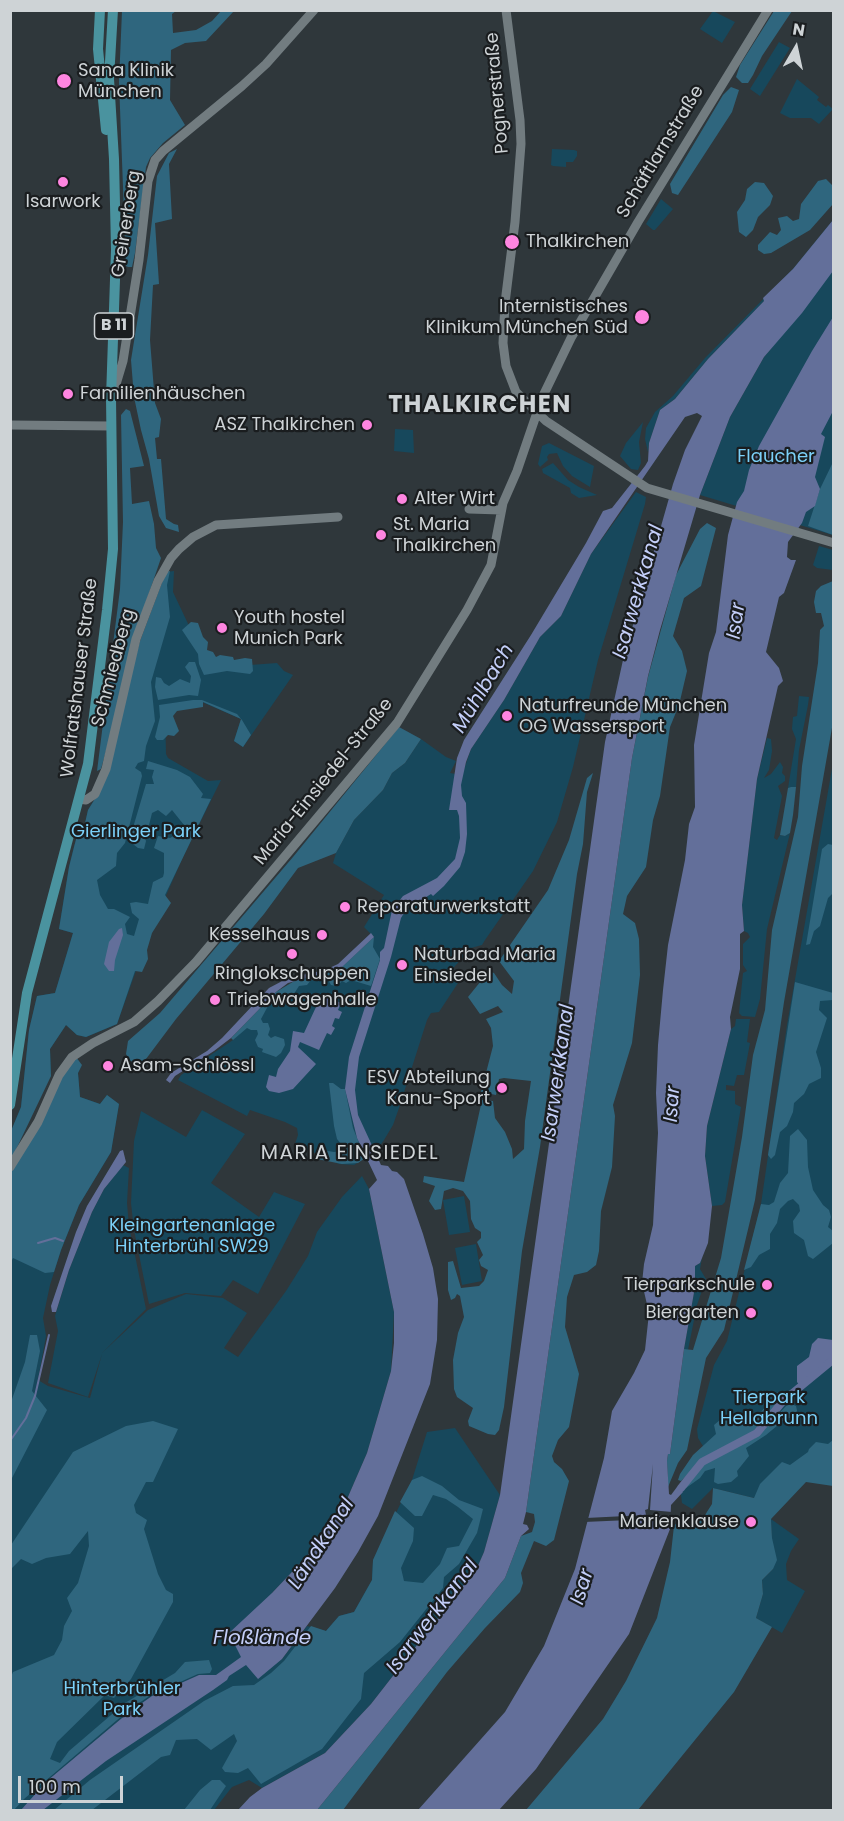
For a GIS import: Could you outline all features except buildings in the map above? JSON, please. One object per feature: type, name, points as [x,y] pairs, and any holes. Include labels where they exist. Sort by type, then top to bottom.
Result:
[{"type":"main road","name":"B 11","points":[[100,10],[98,49],[100,81],[114,181]]},
{"type":"main road","name":"B 11","points":[[111,426],[116,250],[109,79],[113,10]]},
{"type":"main road","name":"Wolfratshauser Straße","points":[[10,1105],[27,993],[80,799],[92,737],[111,568],[111,426]]},
{"type":"street","name":"Greinerberg","points":[[111,401],[123,361],[139,260],[148,181],[156,160],[163,151],[266,64],[314,10]]},
{"type":"street","name":"Pognerstraße","points":[[506,10],[521,144],[503,343],[511,383],[522,400],[546,422],[647,488],[834,543]]},
{"type":"street","name":"Schäftlarnstraße","points":[[501,510],[556,366],[638,222],[768,10]]},
{"type":"street","points":[[10,425],[111,426]]},
{"type":"street","points":[[469,508],[501,510]]},
{"type":"street","name":"Maria-Einsiedel-Straße","points":[[10,1167],[38,1122],[65,1066],[72,1057],[134,1022],[196,962],[397,723],[483,581],[494,556],[501,510]]},
{"type":"street","name":"Schmiedberg","points":[[80,799],[86,800],[95,794],[106,769],[136,639],[153,593],[171,558],[186,542],[206,529],[225,523],[338,517]]},
{"type":"green space","points":[[122,11],[176,11],[172,14],[173,33],[196,30],[212,21],[221,11],[234,11],[206,41],[185,43],[171,50],[170,100],[185,125],[163,143],[150,158],[146,167],[132,267],[126,266],[119,82]]},
{"type":"green space","points":[[713,11],[735,22],[722,43],[700,29]]},
{"type":"green space","points":[[774,11],[792,11],[762,56],[748,83],[742,83],[736,77],[740,65]]},
{"type":"green space","points":[[779,42],[790,48],[760,96],[750,89]]},
{"type":"green space","points":[[797,79],[819,97],[817,100],[833,109],[819,124],[811,118],[790,118],[780,113]]},
{"type":"green space","points":[[731,87],[739,90],[732,112],[678,195],[672,193],[670,184],[723,95]]},
{"type":"green space","points":[[177,149],[169,164],[172,219],[155,223],[159,284],[153,285],[150,340],[155,403],[161,419],[159,437],[155,438],[157,459],[161,459],[166,519],[178,525],[179,532],[166,528],[159,516],[149,459],[134,397],[131,360],[148,255],[157,176],[169,153]]},
{"type":"green space","points":[[552,149],[574,150],[577,151],[577,156],[573,162],[566,162],[566,167],[553,166],[551,165]]},
{"type":"green space","points":[[826,179],[833,186],[833,204],[810,230],[771,253],[764,254],[758,250],[758,245],[770,232],[777,235],[781,230],[778,218],[787,216],[793,221],[799,219],[801,204],[818,181]]},
{"type":"green space","points":[[755,182],[764,183],[773,196],[770,205],[758,217],[753,230],[746,237],[739,232],[737,212],[745,200],[747,189]]},
{"type":"green space","points":[[661,199],[673,209],[653,230],[646,224]]},
{"type":"green space","name":"Flaucher","points":[[833,220],[833,535],[700,495],[730,417],[764,357],[790,325],[764,301],[708,359],[675,399],[660,410],[648,452],[645,439],[646,428],[655,412],[673,396],[705,358],[793,269]]},
{"type":"green space","points":[[126,409],[130,411],[144,466],[130,468],[132,504],[149,501],[156,548],[161,558],[131,646],[109,740],[101,769],[97,771],[120,589],[123,522],[121,415]]},
{"type":"green space","points":[[643,422],[639,442],[641,463],[638,470],[631,469],[620,456],[626,443]]},
{"type":"green space","points":[[395,429],[413,430],[414,453],[394,451]]},
{"type":"green space","points":[[549,443],[594,466],[590,487],[572,476],[563,466],[557,453],[549,454],[548,460],[540,467],[538,464],[542,446]]},
{"type":"green space","points":[[833,462],[833,535],[808,526],[820,489]]},
{"type":"green space","points":[[553,463],[568,480],[597,495],[579,498],[571,493],[570,488],[543,473],[542,469]]},
{"type":"green space","name":"Naturbad Maria Einsiedel","points":[[636,492],[646,497],[645,504],[598,660],[573,767],[557,822],[533,871],[482,945],[471,948],[448,974],[458,983],[439,1012],[431,1013],[427,1020],[393,1125],[377,1150],[354,1165],[339,1164],[295,1144],[298,1135],[297,1128],[250,1110],[247,1116],[178,1080],[181,1075],[233,1040],[289,985],[333,974],[374,937],[364,927],[384,895],[333,863],[354,820],[383,790],[392,773],[405,763],[421,739],[446,757],[456,761],[450,773],[462,775],[471,749],[504,700],[540,637],[561,616],[591,554]]},
{"type":"green space","points":[[707,523],[716,528],[701,586],[684,598],[673,636],[682,651],[687,671],[679,705],[670,727],[660,796],[653,820],[646,867],[627,896],[623,914],[635,923],[639,939],[640,975],[632,1043],[613,1105],[615,1116],[612,1167],[601,1211],[596,1265],[587,1272],[574,1275],[567,1297],[565,1327],[579,1374],[569,1427],[558,1440],[552,1456],[569,1481],[554,1540],[546,1546],[534,1541],[521,1573],[523,1583],[520,1592],[447,1672],[343,1810],[317,1810],[505,1578],[521,1536],[532,1532],[535,1522],[534,1514],[526,1512],[632,758],[648,677],[676,575],[700,529]]},
{"type":"green space","points":[[819,546],[833,550],[833,570],[817,568],[813,565]]},
{"type":"green space","name":"Gierlinger Park","points":[[170,571],[167,585],[170,617],[151,682],[155,721],[146,746],[144,761],[138,763],[135,768],[141,772],[142,776],[125,843],[117,853],[116,866],[97,880],[100,895],[108,909],[114,909],[130,917],[125,924],[127,934],[134,936],[139,919],[132,913],[130,903],[148,904],[153,882],[163,877],[164,853],[154,848],[158,836],[170,838],[181,832],[184,825],[172,810],[166,816],[158,810],[152,813],[144,835],[146,841],[144,849],[138,848],[129,841],[146,784],[154,784],[152,777],[154,770],[146,769],[148,761],[177,770],[190,777],[203,794],[201,798],[211,799],[165,895],[171,903],[152,933],[147,950],[148,959],[142,972],[135,971],[117,1024],[86,1037],[77,1035],[66,1025],[50,1049],[51,1076],[11,1160],[11,1131],[21,1107],[29,1030],[37,996],[55,993],[73,933],[59,929],[69,867],[78,832],[83,832],[88,810],[98,794],[140,641],[166,572]]},
{"type":"green space","name":"Gierlinger Park","points":[[174,571],[173,592],[209,668],[277,663],[284,671],[293,675],[243,747],[234,741],[241,719],[202,702],[165,710],[168,758],[208,781],[221,780],[183,857],[149,934],[117,1024],[86,1037],[77,1035],[66,1025],[50,1049],[51,1076],[11,1131],[21,1107],[29,1030],[37,996],[55,993],[73,933],[59,929],[69,867],[78,832],[83,832],[88,810],[98,794],[166,572]]},
{"type":"green space","points":[[833,581],[833,722],[784,1002],[755,1200],[724,1330],[706,1358],[687,1450],[678,1463],[668,1487],[667,1461],[668,1454],[670,1454],[684,1349],[693,1350],[721,1258],[742,1137],[753,1055],[765,1010],[772,930],[798,817],[802,766],[818,663],[820,630],[824,626],[821,613],[816,613],[814,602],[816,591]]},
{"type":"green space","points":[[191,622],[198,623],[203,637],[208,642],[207,650],[213,652],[216,657],[220,655],[233,657],[234,660],[252,659],[253,671],[250,674],[227,671],[204,675],[198,654],[182,630]]},
{"type":"green space","points":[[189,662],[195,662],[201,680],[198,696],[189,695],[158,700],[155,687],[156,677],[161,678],[169,686],[180,679],[190,683],[191,676],[185,667]]},
{"type":"green space","points":[[799,696],[809,697],[799,750],[796,787],[788,788],[796,739],[792,729],[793,717],[797,716]]},
{"type":"green space","points":[[202,700],[237,714],[242,720],[251,735],[243,747],[234,741],[241,719],[203,702],[203,707],[177,711],[173,716],[179,731],[174,736],[168,735],[163,740],[157,740],[155,737],[160,717],[159,705]]},
{"type":"green space","points":[[399,727],[421,739],[405,763],[392,773],[383,790],[354,820],[336,853],[298,868],[264,914],[176,1019],[143,1063],[140,1066],[129,1060],[126,1054],[128,1041],[160,1013],[293,857]]},
{"type":"green space","points":[[767,738],[771,739],[772,751],[769,770],[764,778],[771,774],[780,762],[783,767],[782,773],[785,776],[785,781],[778,786],[782,796],[774,838],[777,840],[780,835],[785,836],[790,833],[767,929],[760,999],[755,1017],[742,1016],[739,1013],[743,973],[747,971],[743,965],[743,944],[750,937],[744,931],[742,905],[757,779]]},
{"type":"green space","name":"Tierpark Hellabrunn","points":[[833,763],[833,1441],[754,1498],[713,1488],[692,1509],[682,1503],[680,1488],[698,1458],[706,1451],[698,1438],[697,1429],[714,1365],[727,1341],[761,1204],[787,1025]]},
{"type":"green space","points":[[593,773],[587,792],[583,844],[540,1147],[522,1251],[504,1407],[499,1430],[495,1435],[488,1434],[469,1426],[468,1421],[473,1408],[457,1397],[454,1389],[453,1360],[458,1333],[464,1317],[460,1296],[457,1294],[451,1300],[448,1290],[448,1262],[453,1261],[461,1288],[479,1286],[484,1281],[488,1270],[481,1266],[479,1260],[483,1255],[477,1242],[481,1238],[481,1232],[475,1228],[471,1219],[470,1201],[463,1191],[453,1188],[444,1191],[441,1209],[435,1210],[429,1201],[435,1186],[423,1182],[424,1176],[464,1182],[482,1100],[493,1101],[495,1118],[505,1132],[512,1149],[513,1159],[524,1149],[525,1121],[531,1081],[499,1079],[496,1095],[481,1092],[493,1046],[491,1028],[486,1019],[503,1012],[498,1006],[480,1014],[468,997],[489,971],[494,973],[512,994],[514,981],[499,961],[548,890],[569,840],[587,778]]},
{"type":"green space","points":[[796,787],[793,815],[790,833],[785,836],[780,835],[788,788]]},
{"type":"green space","points":[[828,844],[833,845],[833,893],[828,898],[820,926],[814,931],[810,944],[806,945],[822,849]]},
{"type":"green space","points":[[374,937],[373,947],[380,959],[371,986],[351,980],[346,983],[342,981],[337,986],[331,985],[327,978],[311,980],[307,985],[299,986],[288,1003],[268,1006],[261,1019],[263,1023],[268,1023],[270,1029],[268,1035],[271,1038],[275,1036],[284,1039],[285,1045],[276,1057],[262,1052],[263,1049],[258,1047],[255,1040],[257,1030],[247,1028],[233,1040],[231,1038],[276,992],[296,980],[340,969]]},
{"type":"green space","points":[[795,982],[833,993],[833,1000],[820,1001],[819,1010],[827,1018],[816,1052],[821,1068],[821,1078],[809,1084],[804,1094],[794,1103],[793,1112],[787,1126],[780,1132],[775,1155],[771,1159],[768,1155]]},
{"type":"green space","points":[[736,1019],[750,1019],[747,1042],[750,1043],[744,1075],[737,1075],[734,1086],[726,1085],[726,1090],[735,1091],[735,1104],[741,1107],[725,1202],[722,1205],[712,1206],[705,1156],[707,1126],[731,1029],[735,1026]]},
{"type":"green space","points":[[76,1057],[82,1065],[78,1073],[80,1097],[100,1104],[107,1095],[119,1104],[111,1152],[79,1205],[54,1272],[45,1273],[13,1258],[11,1262],[11,1172],[61,1078]]},
{"type":"green space","name":"Hinterbrühler Park","points":[[82,1065],[78,1073],[80,1097],[100,1104],[107,1095],[119,1104],[111,1152],[79,1205],[50,1285],[43,1318],[46,1336],[38,1380],[48,1386],[90,1398],[102,1354],[88,1397],[48,1383],[58,1331],[55,1316],[69,1270],[92,1212],[104,1189],[123,1165],[129,1168],[127,1203],[129,1226],[146,1309],[102,1353],[148,1310],[186,1294],[223,1298],[247,1313],[224,1348],[238,1357],[286,1291],[308,1256],[317,1232],[342,1197],[362,1176],[369,1189],[394,1312],[391,1371],[367,1453],[344,1506],[308,1555],[272,1593],[282,1659],[307,1626],[326,1631],[339,1616],[354,1612],[372,1580],[373,1560],[412,1480],[427,1432],[455,1428],[500,1495],[484,1552],[477,1568],[371,1704],[325,1753],[262,1788],[249,1780],[232,1787],[214,1810],[11,1810],[11,1172]]},
{"type":"green space","points":[[329,1083],[345,1089],[353,1128],[365,1158],[358,1163],[342,1164],[317,1159],[322,1150],[334,1152],[345,1149],[337,1139]]},
{"type":"green space","name":"Kleingartenanlage Hinterbrühl SW29","points":[[202,1110],[245,1134],[211,1183],[259,1217],[274,1192],[305,1204],[258,1294],[233,1280],[221,1296],[185,1293],[149,1304],[131,1203],[134,1141],[141,1111],[186,1137]]},
{"type":"green space","points":[[798,1129],[807,1140],[808,1167],[813,1190],[829,1210],[831,1217],[828,1227],[833,1231],[833,1243],[813,1259],[808,1256],[804,1240],[794,1233],[793,1221],[800,1211],[799,1205],[793,1199],[780,1209],[777,1223],[770,1234],[770,1249],[759,1255],[751,1267],[744,1270],[761,1204],[769,1205],[774,1202],[780,1183],[788,1173],[790,1136]]},
{"type":"green space","points":[[464,1196],[470,1232],[449,1235],[443,1200]]},
{"type":"green space","points":[[476,1244],[482,1281],[462,1285],[455,1248]]},
{"type":"green space","points":[[702,1258],[700,1269],[706,1279],[697,1305],[688,1350],[684,1349],[695,1287],[695,1266]]},
{"type":"green space","points":[[30,1335],[37,1335],[40,1351],[32,1391],[47,1410],[11,1480],[11,1402],[25,1362]]},
{"type":"green space","points":[[778,1392],[783,1393],[783,1397],[754,1432],[700,1461],[681,1481],[678,1480],[693,1455],[716,1434],[714,1425],[720,1420],[731,1420],[760,1413]]},
{"type":"green space","points":[[789,1403],[796,1406],[798,1415],[784,1420],[746,1448],[749,1456],[737,1471],[738,1476],[731,1482],[718,1484],[714,1482],[715,1468],[705,1471],[700,1478],[686,1488],[685,1485],[703,1464],[755,1438]]},
{"type":"green space","points":[[153,1421],[178,1429],[153,1482],[146,1482],[134,1505],[136,1513],[147,1520],[144,1529],[158,1574],[166,1590],[173,1594],[173,1602],[131,1679],[114,1698],[105,1695],[57,1742],[50,1759],[60,1763],[69,1751],[125,1703],[175,1673],[185,1662],[209,1660],[212,1669],[210,1673],[198,1674],[151,1695],[130,1709],[14,1810],[11,1810],[11,1677],[13,1672],[54,1655],[62,1640],[64,1626],[72,1611],[67,1598],[78,1583],[89,1546],[88,1531],[70,1554],[46,1558],[32,1564],[21,1559],[11,1569],[11,1545],[73,1452],[126,1426]]},
{"type":"green space","points":[[833,1440],[833,1486],[806,1482],[771,1519],[777,1560],[773,1569],[762,1580],[763,1594],[756,1618],[772,1627],[734,1692],[638,1810],[526,1810],[603,1719],[626,1681],[657,1618],[670,1562],[674,1526],[680,1519],[689,1525],[705,1515],[712,1504],[713,1488],[754,1498],[760,1484],[782,1462],[790,1465],[808,1452],[816,1442],[828,1444]]},
{"type":"green space","points":[[422,1476],[442,1486],[459,1500],[483,1509],[477,1533],[459,1564],[444,1577],[443,1588],[400,1642],[364,1673],[361,1699],[322,1749],[261,1784],[248,1768],[238,1773],[225,1772],[222,1768],[237,1741],[234,1734],[211,1750],[197,1739],[176,1740],[170,1755],[161,1757],[92,1810],[54,1810],[90,1780],[204,1701],[233,1686],[254,1685],[271,1673],[284,1661],[311,1626],[326,1631],[339,1616],[354,1612],[372,1580],[373,1560],[395,1511],[414,1528],[413,1541],[401,1568],[404,1581],[423,1583],[440,1564],[447,1548],[459,1546],[473,1519],[446,1499],[433,1495],[422,1516],[415,1516],[400,1502],[412,1480]]},
{"type":"green space","points":[[771,1519],[799,1539],[786,1564],[787,1580],[805,1591],[782,1633],[756,1618],[763,1594],[762,1580],[773,1569]]},
{"type":"green space","points":[[212,1780],[220,1780],[226,1786],[210,1810],[184,1810],[200,1790]]},
{"type":"water","points":[[833,220],[833,271],[802,313],[764,357],[730,417],[700,495],[648,676],[632,758],[523,1524],[529,1529],[521,1536],[505,1578],[317,1810],[238,1810],[262,1788],[325,1753],[371,1704],[477,1568],[484,1552],[500,1495],[605,742],[623,660],[673,484],[685,450],[702,416],[697,413],[685,417],[591,554],[561,616],[540,637],[504,700],[471,749],[461,785],[462,796],[466,803],[467,834],[460,867],[433,896],[431,894],[407,908],[401,918],[359,1057],[355,1090],[358,1115],[381,1165],[388,1166],[404,1179],[433,1268],[438,1299],[437,1340],[430,1384],[378,1516],[335,1588],[282,1659],[258,1679],[246,1665],[213,1690],[106,1761],[43,1810],[21,1810],[47,1781],[128,1713],[152,1696],[199,1675],[216,1675],[241,1657],[229,1633],[308,1555],[344,1506],[367,1453],[391,1371],[394,1343],[394,1312],[369,1189],[377,1180],[357,1138],[345,1089],[349,1057],[380,960],[380,952],[384,948],[392,910],[403,896],[437,878],[455,859],[460,838],[459,816],[457,810],[449,810],[457,758],[464,740],[531,635],[603,511],[612,508],[648,461],[649,443],[660,410],[675,399],[708,359],[764,301],[763,298],[793,269]]},
{"type":"water","name":"Isar","points":[[833,317],[833,411],[821,434],[825,437],[815,477],[820,489],[815,506],[806,512],[802,523],[788,542],[787,557],[796,560],[784,593],[779,597],[766,652],[779,668],[783,681],[778,686],[757,779],[742,905],[744,931],[740,934],[740,969],[730,1017],[731,1029],[707,1126],[705,1156],[712,1206],[708,1243],[700,1263],[695,1266],[695,1287],[670,1454],[668,1454],[667,1461],[669,1494],[671,1495],[677,1487],[683,1492],[671,1505],[670,1529],[629,1634],[536,1769],[499,1810],[418,1810],[505,1712],[544,1646],[575,1569],[604,1458],[612,1411],[645,1350],[649,1313],[642,1283],[653,1225],[658,1133],[656,1093],[658,1045],[663,990],[668,945],[685,860],[689,824],[695,807],[694,745],[709,653],[716,632],[728,535],[737,502],[744,491],[749,470],[759,446]]},
{"type":"water","points":[[122,928],[123,935],[114,971],[109,971],[104,964],[109,942]]},
{"type":"water","points":[[371,933],[374,937],[340,969],[288,983],[276,992],[231,1038],[175,1076],[170,1083],[166,1080],[171,1073],[207,1051],[222,1038],[269,988],[288,978],[325,970],[338,964]]},
{"type":"water","points":[[322,994],[341,1003],[338,1010],[342,1012],[339,1019],[335,1018],[332,1026],[335,1028],[331,1035],[327,1033],[319,1050],[300,1042],[298,1047],[316,1064],[293,1089],[279,1093],[269,1091],[266,1087],[269,1075],[276,1077],[278,1069],[290,1051],[293,1031],[304,1033]]},
{"type":"water","points":[[123,1150],[126,1162],[104,1189],[92,1212],[69,1270],[56,1312],[52,1312],[51,1306],[87,1206],[120,1151]]},
{"type":"water","points":[[818,1338],[833,1340],[833,1359],[800,1386],[797,1382],[797,1366],[809,1357],[812,1344]]},
{"type":"pier","points":[[653,1464],[650,1510],[672,1512],[672,1517],[653,1515],[652,1519],[584,1522],[586,1518],[646,1515]]},
{"type":"waterway","points":[[38,1243],[55,1238],[63,1241]]},
{"type":"waterway","points":[[10,1441],[26,1418],[35,1396],[49,1335]]},
{"type":"waterway","points":[[681,1488],[702,1462],[757,1433],[783,1401],[834,1359]]},
{"type":"place","name":"Sana Klinik München","points":[[64,81]]},
{"type":"place","name":"Isarwork","points":[[63,182]]},
{"type":"place","name":"Thalkirchen","points":[[512,242]]},
{"type":"place","name":"Internistisches Klinikum München Süd","points":[[642,317]]},
{"type":"place","name":"Familienhäuschen","points":[[68,394]]},
{"type":"place","name":"ASZ Thalkirchen","points":[[367,425]]},
{"type":"place","name":"Alter Wirt","points":[[402,499]]},
{"type":"place","name":"St. Maria Thalkirchen","points":[[381,535]]},
{"type":"place","name":"Youth hostel Munich Park","points":[[222,628]]},
{"type":"place","name":"Naturfreunde München OG Wassersport","points":[[507,716]]},
{"type":"place","name":"Reparaturwerkstatt","points":[[345,907]]},
{"type":"place","name":"Kesselhaus","points":[[322,935]]},
{"type":"place","name":"Ringlokschuppen","points":[[292,954]]},
{"type":"place","name":"Naturbad Maria Einsiedel","points":[[402,965]]},
{"type":"place","name":"Triebwagenhalle","points":[[215,1000]]},
{"type":"place","name":"Asam-Schlössl","points":[[108,1066]]},
{"type":"place","name":"ESV Abteilung Kanu-Sport","points":[[502,1088]]},
{"type":"place","name":"Tierparkschule","points":[[767,1285]]},
{"type":"place","name":"Biergarten","points":[[751,1313]]},
{"type":"place","name":"Marienklause","points":[[751,1522]]},
{"type":"district","name":"THALKIRCHEN","points":[[480,406]]},
{"type":"district","name":"MARIA EINSIEDEL","points":[[350,1154]]},
{"type":"water label","name":"Isarwerkkanal","points":[[639,592]]},
{"type":"water label","name":"Mühlbach","points":[[484,689]]},
{"type":"water label","name":"Isarwerkkanal","points":[[559,1073]]},
{"type":"water label","name":"Ländkanal","points":[[322,1544]]},
{"type":"water label","name":"Isarwerkkanal","points":[[433,1617]]},
{"type":"water label","name":"Floßlände","points":[[262,1639]]}]
